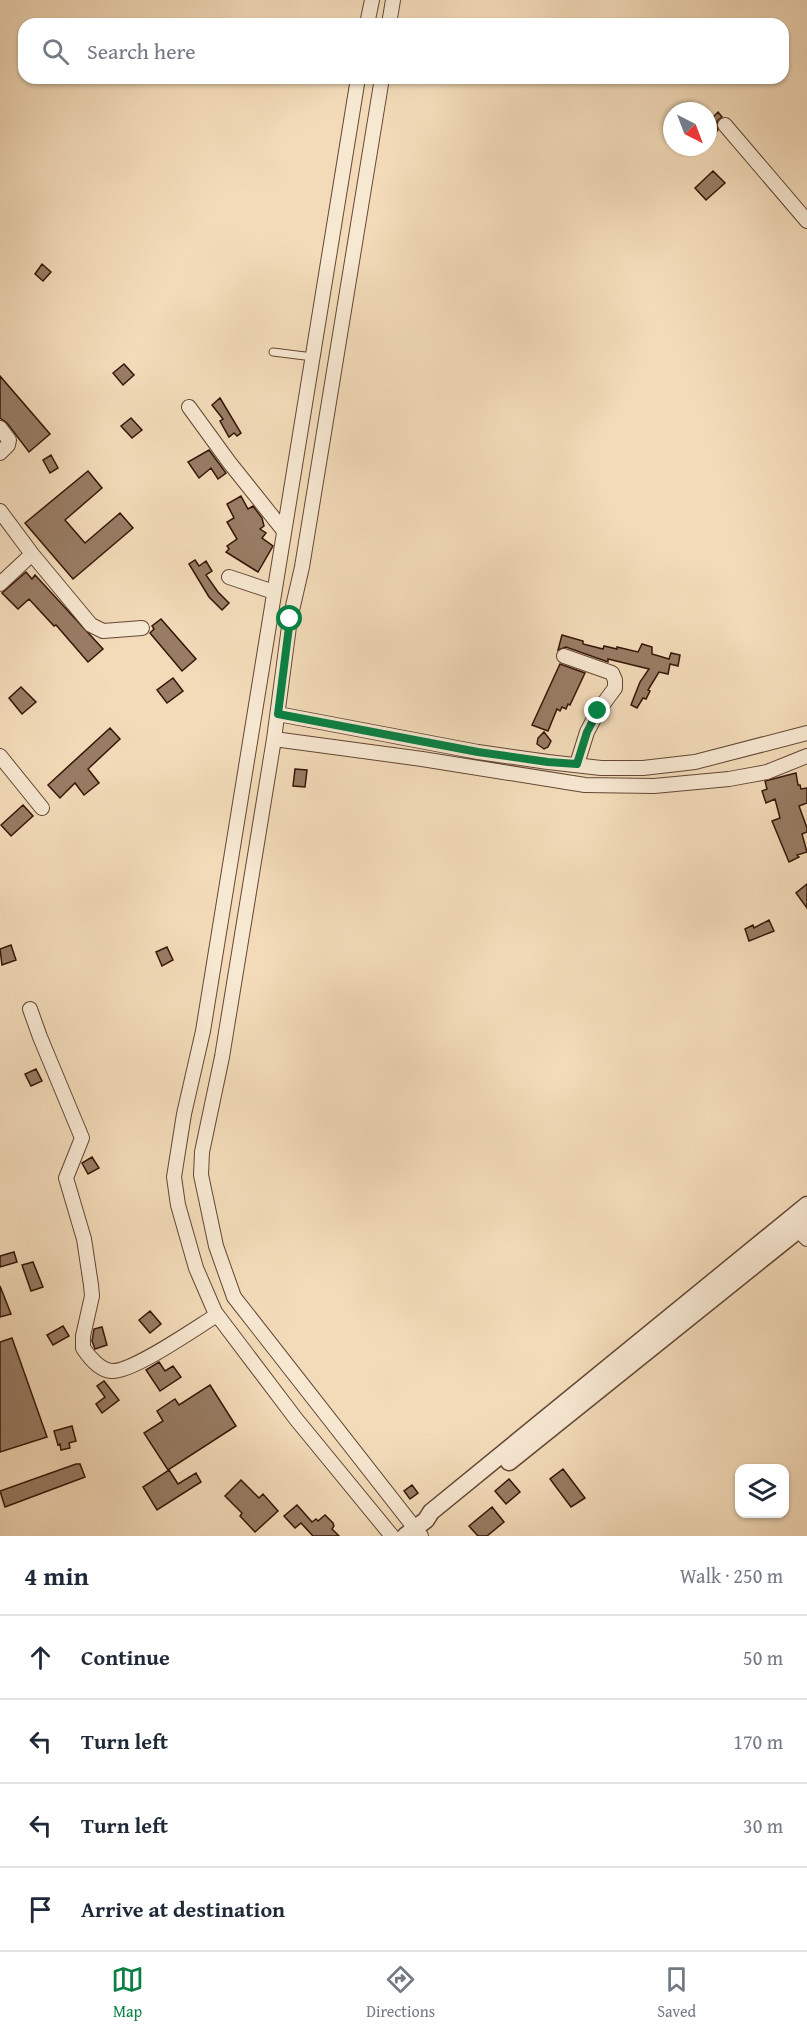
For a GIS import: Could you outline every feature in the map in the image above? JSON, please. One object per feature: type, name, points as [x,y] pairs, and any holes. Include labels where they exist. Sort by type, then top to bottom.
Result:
[{"type":"street","points":[[369,18],[372,0]]},
{"type":"street","points":[[390,18],[393,0]]},
{"type":"street","points":[[357,84],[203,1031],[184,1114],[174,1177],[178,1205],[196,1268],[217,1315],[296,1419],[392,1536]]},
{"type":"street","points":[[381,84],[300,575],[290,619],[275,737],[222,1057],[202,1152],[201,1175],[216,1246],[234,1297],[416,1530]]},
{"type":"street","points":[[725,125],[807,221]]},
{"type":"street","points":[[189,407],[284,531]]},
{"type":"street","points":[[0,428],[9,440],[8,445],[0,453]]},
{"type":"street","points":[[0,512],[91,625],[103,631],[142,628]]},
{"type":"street","points":[[0,584],[32,554]]},
{"type":"street","points":[[229,577],[274,592]]},
{"type":"street","points":[[564,656],[612,673],[615,680],[615,688],[598,711],[587,732],[577,764]]},
{"type":"street","points":[[278,716],[478,752],[601,768],[663,766],[695,762],[807,733]]},
{"type":"street","points":[[275,737],[585,785],[654,786],[729,779],[767,772],[807,756]]},
{"type":"street","points":[[0,756],[42,808]]},
{"type":"street","points":[[30,1009],[39,1037],[82,1138],[66,1178],[84,1239],[91,1285],[92,1296],[82,1336],[83,1348],[103,1369],[113,1371],[144,1359],[217,1315]]},
{"type":"street","points":[[416,1530],[431,1512],[807,1205]]},
{"type":"street","points":[[416,1530],[440,1516],[804,1231]]},
{"type":"lane","points":[[273,352],[314,357]]},
{"type":"building","points":[[717,113],[722,117],[717,121]]},
{"type":"building","points":[[713,171],[725,183],[706,200],[695,188]]},
{"type":"building","points":[[42,264],[51,272],[43,281],[35,274]]},
{"type":"building","points":[[124,364],[134,375],[123,385],[113,373]]},
{"type":"building","points":[[0,376],[50,434],[29,452],[7,423],[0,418]]},
{"type":"building","points":[[220,398],[241,433],[237,436],[234,433],[229,437],[220,421],[223,419],[212,405]]},
{"type":"building","points":[[131,418],[142,430],[132,438],[121,426]]},
{"type":"building","points":[[209,450],[226,473],[218,479],[211,468],[199,478],[188,462]]},
{"type":"building","points":[[51,455],[58,468],[50,473],[43,460]]},
{"type":"building","points":[[88,471],[102,488],[65,520],[85,543],[120,513],[133,528],[73,579],[25,523]]},
{"type":"building","points":[[241,496],[248,509],[253,506],[262,518],[264,526],[260,529],[266,533],[262,538],[273,546],[258,572],[226,552],[229,549],[227,546],[237,539],[227,522],[234,518],[227,504]]},
{"type":"building","points":[[195,560],[199,566],[206,561],[212,571],[206,575],[229,603],[222,610],[209,597],[189,564]]},
{"type":"building","points":[[26,572],[32,579],[35,575],[103,649],[88,662],[56,625],[54,626],[29,599],[18,609],[2,593]]},
{"type":"building","points":[[161,619],[196,659],[182,671],[150,633],[154,629],[152,626]]},
{"type":"building","points":[[562,635],[603,649],[604,646],[617,649],[617,647],[638,652],[642,644],[652,647],[652,654],[669,659],[671,653],[680,655],[678,666],[670,664],[668,674],[659,672],[648,690],[650,691],[646,699],[643,698],[637,708],[631,705],[640,682],[649,669],[608,659],[608,662],[566,647],[558,650]]},
{"type":"building","points":[[560,664],[585,673],[570,705],[568,704],[566,709],[562,707],[560,711],[557,709],[548,731],[532,725]]},
{"type":"building","points":[[173,678],[183,691],[167,703],[157,690]]},
{"type":"building","points":[[21,687],[36,702],[22,714],[9,698]]},
{"type":"building","points":[[110,728],[120,739],[88,769],[99,783],[84,795],[75,783],[60,798],[48,785]]},
{"type":"building","points":[[544,732],[551,741],[544,749],[537,744],[538,738]]},
{"type":"building","points":[[295,769],[307,770],[305,787],[293,786]]},
{"type":"building","points":[[796,773],[798,785],[801,789],[807,788],[807,803],[799,806],[807,828],[807,832],[802,834],[807,852],[797,855],[799,857],[789,862],[772,821],[780,818],[775,799],[766,803],[762,791],[767,789],[765,781]]},
{"type":"building","points":[[23,805],[33,816],[11,836],[1,825]]},
{"type":"building","points":[[807,884],[807,908],[796,893]]},
{"type":"building","points":[[769,920],[774,931],[749,941],[745,929],[753,925],[754,928]]},
{"type":"building","points":[[11,945],[16,960],[2,965],[0,949]]},
{"type":"building","points":[[167,947],[173,960],[162,966],[156,952]]},
{"type":"building","points":[[36,1069],[42,1081],[31,1086],[25,1074]]},
{"type":"building","points":[[92,1157],[99,1168],[88,1174],[82,1163]]},
{"type":"building","points":[[14,1252],[17,1262],[0,1267],[0,1256]]},
{"type":"building","points":[[33,1262],[43,1287],[31,1291],[22,1265]]},
{"type":"building","points":[[0,1286],[11,1314],[0,1317]]},
{"type":"building","points":[[150,1311],[161,1324],[150,1333],[139,1320]]},
{"type":"building","points":[[63,1326],[69,1336],[53,1345],[47,1335]]},
{"type":"building","points":[[102,1327],[107,1345],[95,1349],[92,1341],[94,1329]]},
{"type":"building","points":[[12,1338],[47,1437],[0,1452],[0,1342]]},
{"type":"building","points":[[159,1362],[165,1371],[173,1366],[181,1377],[160,1391],[146,1370]]},
{"type":"building","points":[[104,1381],[119,1400],[102,1413],[96,1404],[105,1397],[97,1386]]},
{"type":"building","points":[[210,1385],[236,1426],[168,1470],[144,1433],[163,1421],[157,1411],[175,1399],[179,1405]]},
{"type":"building","points":[[72,1426],[76,1441],[69,1443],[70,1448],[61,1450],[54,1431]]},
{"type":"building","points":[[80,1464],[85,1477],[5,1507],[0,1491]]},
{"type":"building","points":[[563,1469],[585,1498],[571,1507],[550,1479]]},
{"type":"building","points":[[169,1470],[178,1484],[196,1473],[201,1482],[157,1510],[143,1487]]},
{"type":"building","points":[[509,1479],[520,1492],[506,1504],[495,1491]]},
{"type":"building","points":[[241,1480],[259,1498],[263,1494],[278,1511],[255,1532],[240,1516],[242,1513],[225,1496]]},
{"type":"building","points":[[412,1485],[418,1493],[410,1499],[404,1491]]},
{"type":"building","points":[[297,1505],[312,1522],[316,1519],[318,1521],[325,1515],[333,1523],[332,1529],[339,1536],[313,1536],[301,1523],[295,1528],[284,1516]]},
{"type":"building","points":[[492,1507],[504,1522],[487,1536],[478,1536],[469,1526]]},
{"type":"route","points":[[290,619],[278,714],[478,752],[577,764],[587,732],[598,711]]}]
